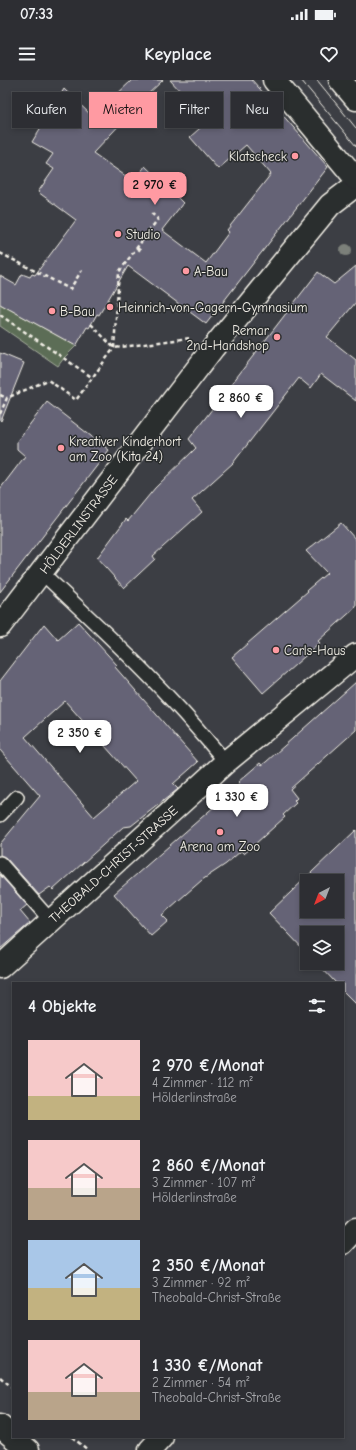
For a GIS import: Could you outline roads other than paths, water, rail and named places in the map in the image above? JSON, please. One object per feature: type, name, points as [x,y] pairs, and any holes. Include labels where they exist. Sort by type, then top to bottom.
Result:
[{"type":"street","points":[[274,80],[356,179]]},
{"type":"street","points":[[340,80],[356,99]]},
{"type":"street","name":"HÖLDERLINSTRASSE","points":[[0,626],[213,348],[330,205],[356,185]]},
{"type":"street","name":"THEOBALD-CHRIST-STRASSE","points":[[0,967],[226,762],[356,655]]},
{"type":"street","points":[[344,1242],[356,1229]]},
{"type":"street","points":[[0,1426],[12,1436]]},
{"type":"street","points":[[14,1438],[28,1450]]},
{"type":"street","points":[[150,1450],[161,1438]]},
{"type":"lane","points":[[41,572],[93,619],[147,674],[226,762]]},
{"type":"lane","points":[[0,815],[17,797]]},
{"type":"lane","points":[[0,863],[51,921]]},
{"type":"tram line","points":[[301,80],[356,146]]},
{"type":"tram line","points":[[317,80],[356,128]]},
{"type":"place","name":"Klatscheck","points":[[295,156]]},
{"type":"place","name":"Studio","points":[[118,234]]},
{"type":"place","name":"A-Bau","points":[[186,271]]},
{"type":"place","name":"Heinrich-von-Gagern-Gymnasium","points":[[110,307]]},
{"type":"place","name":"B-Bau","points":[[52,311]]},
{"type":"place","name":"Remar 2nd-Handshop","points":[[277,337]]},
{"type":"place","name":"Kreativer Kinderhort am Zoo (Kita 24)","points":[[61,448]]},
{"type":"place","name":"Carls-Haus","points":[[276,650]]},
{"type":"place","name":"Arena am Zoo","points":[[220,832]]}]
